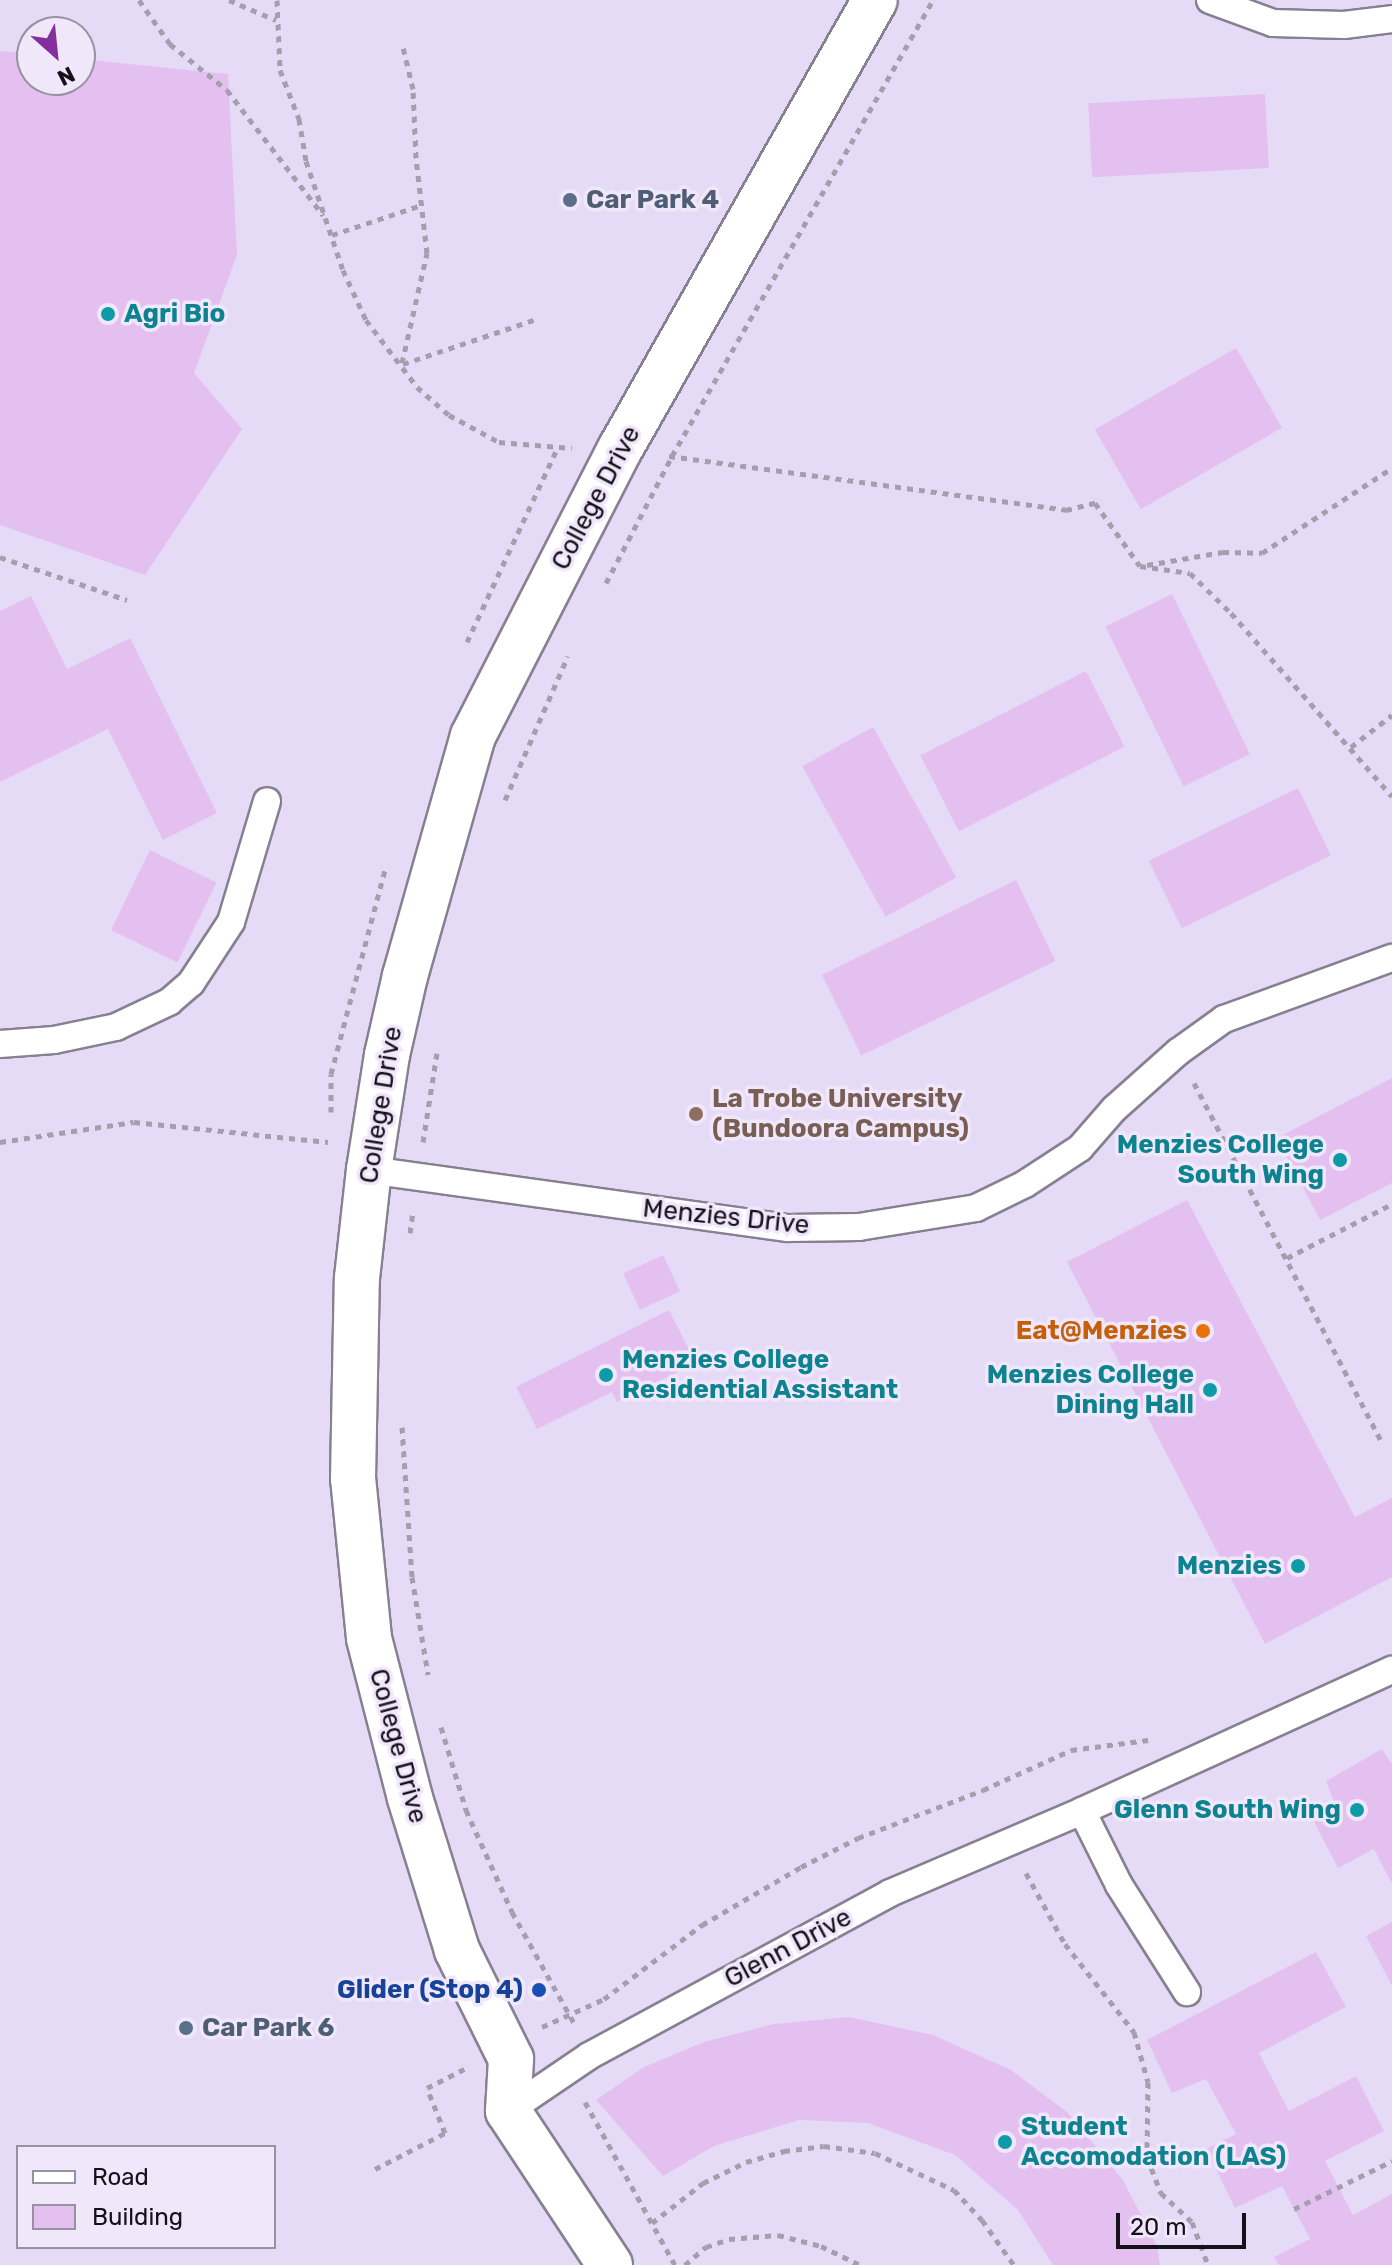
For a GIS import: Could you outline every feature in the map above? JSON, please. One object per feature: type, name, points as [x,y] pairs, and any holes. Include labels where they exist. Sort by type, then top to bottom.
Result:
[{"type":"street","name":"College Drive","points":[[508,2111],[511,2059],[457,1950],[410,1798],[369,1638],[353,1479],[357,1278],[369,1170],[387,1055],[405,976],[473,736],[620,449],[875,0]]},
{"type":"street","points":[[508,2111],[610,2265]]},
{"type":"lane","points":[[1210,0],[1273,23],[1344,25],[1392,19]]},
{"type":"lane","points":[[0,1044],[54,1040],[116,1027],[169,1002],[191,983],[231,922],[267,801]]},
{"type":"lane","name":"Menzies Drive","points":[[369,1170],[788,1228],[859,1227],[976,1208],[1025,1184],[1080,1148],[1114,1109],[1178,1052],[1224,1019],[1392,958]]},
{"type":"lane","name":"Glenn Drive","points":[[508,2111],[589,2056],[890,1893],[1082,1811],[1392,1670]]},
{"type":"lane","points":[[1082,1811],[1119,1885],[1187,1992]]},
{"type":"path","points":[[139,0],[170,44],[227,90],[327,219]]},
{"type":"path","points":[[229,0],[276,20]]},
{"type":"path","points":[[277,0],[280,70],[299,119],[306,161],[366,320],[417,387],[449,415],[499,442],[620,449],[1066,510],[1095,503],[1140,566],[1190,573],[1231,613],[1392,796]]},
{"type":"path","points":[[599,595],[672,456],[933,0]]},
{"type":"path","points":[[402,43],[413,89],[427,253],[402,364]]},
{"type":"path","points":[[332,235],[421,205]]},
{"type":"path","points":[[402,364],[534,320]]},
{"type":"path","points":[[1140,566],[1223,552],[1262,553],[1392,468]]},
{"type":"path","points":[[0,557],[127,600]]},
{"type":"path","points":[[501,813],[570,650]]},
{"type":"path","points":[[1351,747],[1392,715]]},
{"type":"path","points":[[410,1237],[437,1052]]},
{"type":"path","points":[[1178,1052],[1383,1444]]},
{"type":"path","points":[[0,1142],[134,1122],[339,1143],[369,1170]]},
{"type":"path","points":[[1287,1258],[1392,1204]]},
{"type":"path","points":[[401,1415],[412,1577],[430,1688]]},
{"type":"path","points":[[439,1719],[472,1823],[512,1912],[589,2056],[585,2107],[675,2265]]},
{"type":"path","points":[[1009,1842],[1065,1944],[1134,2032],[1148,2082],[1147,2157],[1161,2193],[1192,2222],[1208,2265]]},
{"type":"path","points":[[652,2223],[703,2183],[746,2162],[784,2151],[824,2146],[875,2153],[954,2190],[982,2220],[1014,2265]]},
{"type":"path","points":[[1294,2209],[1392,2161]]},
{"type":"path","points":[[685,2265],[706,2247],[729,2239],[778,2235],[821,2246],[860,2265]]},
{"type":"shaded area","name":"La Trobe University (Bundoora Campus)","points":[[0,0],[1392,0],[1392,2265],[0,2265]]},
{"type":"building","name":"Agri Bio","points":[[0,51],[16,52],[16,96],[96,96],[96,61],[228,74],[237,255],[194,373],[242,429],[145,575],[0,525]]},
{"type":"building","points":[[1265,94],[1269,168],[1092,177],[1088,103]]},
{"type":"building","points":[[1236,348],[1282,428],[1141,509],[1095,430]]},
{"type":"building","points":[[1172,594],[1250,754],[1184,786],[1105,626]]},
{"type":"building","points":[[31,596],[67,669],[130,638],[217,813],[163,840],[108,729],[0,782],[0,611]]},
{"type":"building","points":[[1086,671],[1125,747],[959,831],[920,755]]},
{"type":"building","points":[[873,727],[956,877],[886,917],[802,766]]},
{"type":"building","points":[[1298,788],[1331,855],[1182,928],[1149,861]]},
{"type":"building","points":[[150,850],[217,882],[177,962],[111,930]]},
{"type":"building","points":[[1016,880],[1055,961],[861,1056],[822,975]]},
{"type":"building","name":"Menzies College South Wing","points":[[1392,1078],[1392,1183],[1320,1220],[1277,1138]]},
{"type":"building","name":"Menzies College Dining Hall","points":[[1187,1200],[1355,1517],[1392,1498],[1392,1577],[1265,1644],[1067,1262]]},
{"type":"building","name":"Menzies College Residential Assistant","points":[[663,1255],[680,1291],[640,1310],[623,1274]]},
{"type":"building","name":"Menzies College Residential Assistant","points":[[669,1310],[696,1363],[617,1402],[612,1392],[537,1429],[516,1387]]},
{"type":"building","name":"Glenn South Wing","points":[[1382,1749],[1392,1764],[1392,1884],[1374,1849],[1338,1868],[1312,1818],[1334,1802],[1326,1781]]},
{"type":"building","points":[[1392,1922],[1392,1986],[1366,1936]]},
{"type":"building","points":[[1316,1952],[1346,2007],[1259,2053],[1289,2111],[1356,2076],[1384,2131],[1325,2161],[1353,2215],[1392,2194],[1392,2265],[1279,2265],[1274,2257],[1310,2239],[1282,2186],[1235,2208],[1206,2149],[1236,2134],[1206,2079],[1172,2093],[1147,2040]]},
{"type":"building","name":"Student Accomodation (LAS)","points":[[849,2017],[933,2035],[1011,2070],[1068,2113],[1123,2180],[1157,2246],[1160,2265],[1053,2265],[1018,2210],[955,2155],[868,2123],[799,2120],[714,2146],[663,2176],[596,2100],[644,2067],[704,2042],[774,2024]]},
{"type":"place","name":"Car Park 4","points":[[570,200]]},
{"type":"place","name":"Agri Bio","points":[[108,314]]},
{"type":"place","name":"La Trobe University (Bundoora Campus)","points":[[696,1114]]},
{"type":"place","name":"Menzies College South Wing","points":[[1340,1160]]},
{"type":"place","name":"Eat@Menzies","points":[[1203,1331]]},
{"type":"place","name":"Menzies College Residential Assistant","points":[[606,1375]]},
{"type":"place","name":"Menzies College Dining Hall","points":[[1210,1390]]},
{"type":"place","name":"Menzies","points":[[1298,1566]]},
{"type":"place","name":"Glenn South Wing","points":[[1357,1810]]},
{"type":"place","name":"Glider (Stop 4)","points":[[539,1990]]},
{"type":"place","name":"Car Park 6","points":[[186,2028]]},
{"type":"place","name":"Student Accomodation (LAS)","points":[[1005,2142]]}]
